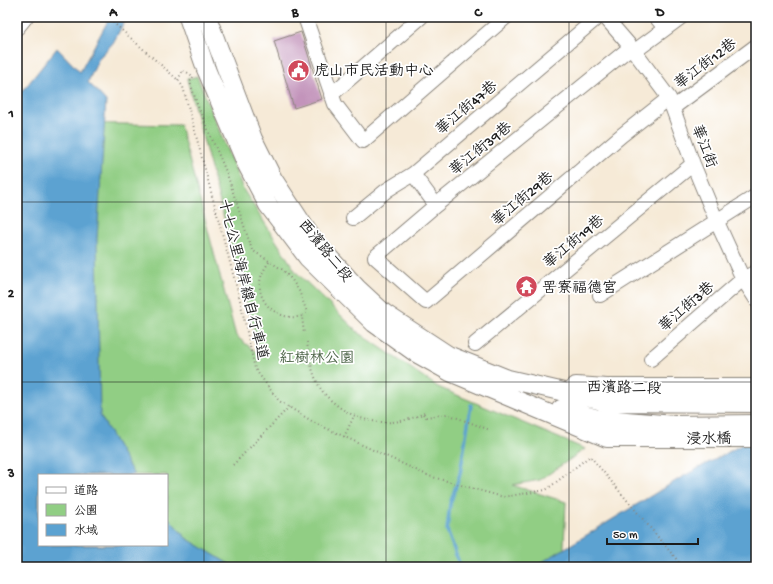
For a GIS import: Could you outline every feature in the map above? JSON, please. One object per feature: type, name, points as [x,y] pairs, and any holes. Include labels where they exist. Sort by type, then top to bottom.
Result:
[{"type":"highway","points":[[602,410],[697,403],[756,402]]},
{"type":"highway","points":[[602,410],[668,432]]},
{"type":"highway","name":"浸水橋","points":[[668,432],[756,425]]},
{"type":"main road","name":"西濱路二段","points":[[188,17],[199,72],[268,205],[308,258],[374,323],[416,353],[450,372],[602,410]]},
{"type":"main road","name":"西濱路二段","points":[[208,17],[253,139],[273,179],[313,240],[357,288],[384,313],[448,355],[503,386],[607,438],[668,432]]},
{"type":"main road","name":"西濱路二段","points":[[503,386],[756,388]]},
{"type":"main road","name":"浸水橋","points":[[668,432],[756,438]]},
{"type":"street","points":[[17,28],[26,17]]},
{"type":"street","points":[[331,95],[421,17]]},
{"type":"street","points":[[306,18],[335,104],[364,141],[506,17]]},
{"type":"street","name":"華江街47巷","points":[[353,218],[387,190],[413,174],[598,17]]},
{"type":"street","name":"華江街","points":[[605,17],[633,49],[672,102],[693,164],[717,222],[743,279],[756,299]]},
{"type":"street","points":[[656,17],[665,28]]},
{"type":"street","name":"華江街39巷","points":[[398,277],[375,257],[436,205],[633,49],[681,17]]},
{"type":"street","name":"華江街12巷","points":[[672,102],[756,46]]},
{"type":"street","name":"華江街29巷","points":[[398,277],[426,302],[622,135],[672,102]]},
{"type":"street","name":"華江街19巷","points":[[475,344],[693,164]]},
{"type":"street","points":[[413,174],[436,205]]},
{"type":"street","points":[[600,295],[756,196]]},
{"type":"street","name":"華江街3巷","points":[[651,359],[743,279],[756,272]]},
{"type":"path","points":[[107,17],[178,80],[183,70],[199,72]]},
{"type":"path","name":"十七公里海岸線自行車道","points":[[178,80],[184,87],[230,262],[255,369],[278,401],[344,437],[430,476],[503,497],[546,490],[590,456],[683,567]]},
{"type":"path","points":[[269,262],[262,272],[260,284],[267,305],[274,313],[295,318],[302,316]]},
{"type":"path","points":[[307,342],[313,372],[323,391],[338,406],[354,416],[370,422],[391,423],[426,412]]},
{"type":"path","points":[[233,465],[289,406]]},
{"type":"path","points":[[422,414],[426,417],[447,414],[490,430]]},
{"type":"path","points":[[344,437],[354,416]]},
{"type":"green space","name":"紅樹林公園","points":[[197,76],[243,189],[296,272],[358,332],[438,387],[585,449],[540,480],[512,485],[566,502],[563,567],[17,567],[66,123],[180,125],[236,336],[261,356],[187,79]]},
{"type":"water","points":[[110,17],[127,17],[113,43],[99,58],[88,82],[106,101],[97,239],[100,415],[133,474],[38,474],[38,546],[168,546],[168,517],[186,538],[234,567],[17,567],[17,98],[57,48],[80,72]]},
{"type":"water","points":[[756,437],[756,562],[749,567],[534,567],[682,477]]},
{"type":"building","name":"虎山市民活動中心","points":[[301,32],[322,99],[294,108],[274,41]]},
{"type":"waterway","points":[[456,567],[459,563],[447,530],[450,504],[460,474],[471,405]]},
{"type":"place","name":"虎山市民活動中心","points":[[298,70]]},
{"type":"place","name":"罟寮福德宮","points":[[527,287]]}]
